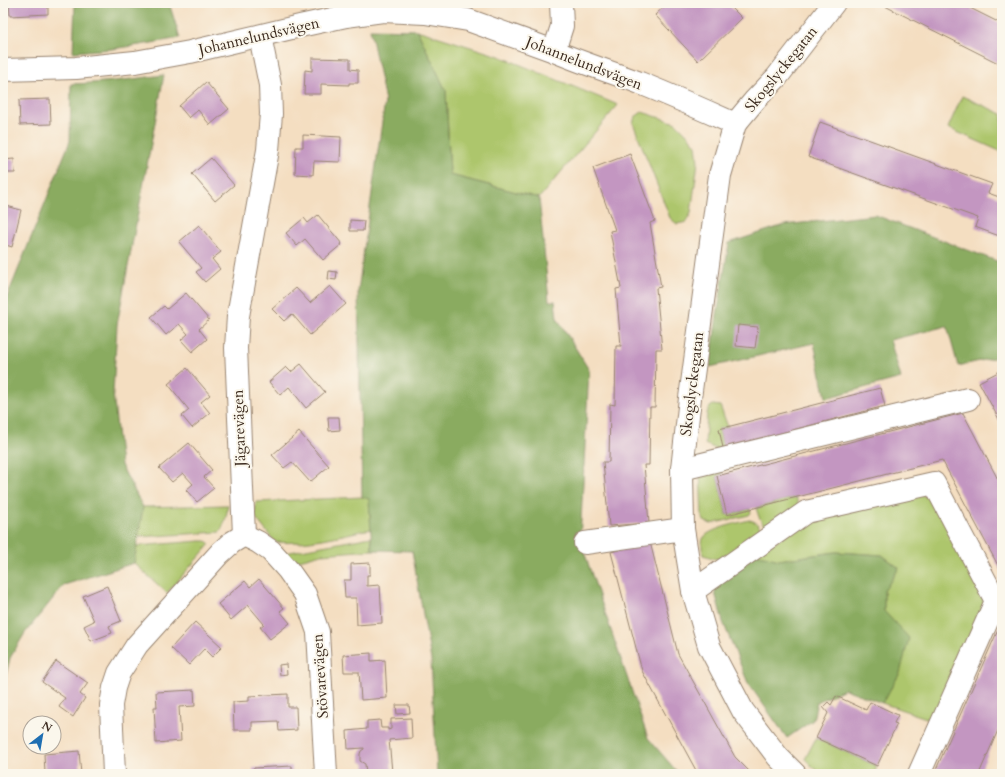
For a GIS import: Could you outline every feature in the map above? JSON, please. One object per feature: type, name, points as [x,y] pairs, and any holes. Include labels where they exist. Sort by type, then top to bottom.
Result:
[{"type":"street","points":[[554,51],[562,26],[561,3]]},
{"type":"street","name":"Skogslyckegatan","points":[[795,774],[778,756],[743,711],[709,646],[693,591],[682,529],[682,469],[720,175],[735,124],[777,77],[834,3]]},
{"type":"street","name":"Johannelundsvägen","points":[[3,70],[76,68],[135,62],[190,52],[346,16],[383,11],[425,14],[469,12],[554,51],[638,83],[735,124]]},
{"type":"street","name":"Jägarevägen","points":[[244,535],[236,340],[239,308],[268,150],[271,114],[270,85],[260,36]]},
{"type":"street","points":[[682,469],[968,399]]},
{"type":"street","points":[[693,591],[806,512],[934,483],[996,601],[919,774]]},
{"type":"street","points":[[585,543],[682,529]]},
{"type":"street","points":[[114,774],[111,705],[114,688],[119,673],[137,645],[220,553],[231,543],[244,535]]},
{"type":"street","name":"Stövarevägen","points":[[244,535],[271,551],[288,570],[305,594],[312,614],[318,632],[326,774]]},
{"type":"green space","points":[[75,3],[169,3],[180,38],[112,49],[73,52]]},
{"type":"green space","points":[[370,29],[417,30],[446,91],[450,175],[539,198],[549,301],[555,301],[557,318],[589,370],[580,540],[648,738],[679,774],[437,774],[431,660],[412,551],[372,550],[369,499],[362,497],[358,291],[385,101]]},
{"type":"green space","points":[[417,30],[499,56],[618,105],[539,198],[450,175],[446,91]]},
{"type":"green space","points":[[164,75],[117,325],[113,393],[121,465],[143,507],[134,563],[64,585],[25,633],[10,658],[4,684],[3,700],[3,307],[70,141],[71,84],[106,82]]},
{"type":"green space","points":[[962,96],[1002,114],[1002,152],[948,128]]},
{"type":"green space","points":[[642,112],[676,123],[696,145],[698,162],[691,213],[687,222],[677,224],[670,218],[633,123],[635,117]]},
{"type":"green space","points":[[875,215],[1002,263],[1002,356],[958,366],[947,326],[890,340],[901,378],[826,398],[814,343],[710,367],[729,243],[784,225]]},
{"type":"green space","points":[[713,405],[720,406],[728,427],[719,429],[723,448],[716,449],[705,444],[707,413]]},
{"type":"green space","points":[[716,465],[722,472],[722,474],[717,476],[727,515],[750,509],[751,513],[749,515],[711,524],[704,521],[702,516],[700,473]]},
{"type":"green space","points":[[918,493],[933,500],[980,580],[984,603],[938,719],[929,719],[882,703],[900,673],[884,611],[884,591],[899,568],[882,555],[836,552],[779,560],[756,554],[821,512]]},
{"type":"green space","points":[[362,497],[369,498],[371,529],[323,539],[287,543],[275,542],[255,517],[256,502]]},
{"type":"green space","points":[[796,497],[800,510],[768,532],[759,517],[756,508]]},
{"type":"green space","points":[[228,505],[226,519],[220,532],[138,537],[143,507]]},
{"type":"green space","points":[[749,520],[757,524],[765,539],[730,557],[716,559],[703,555],[702,543],[706,535],[717,529]]},
{"type":"green space","points":[[371,537],[372,550],[321,554],[292,562],[285,553]]},
{"type":"green space","points":[[206,541],[210,544],[167,593],[134,563],[137,546]]},
{"type":"green space","points":[[836,552],[882,555],[899,568],[884,591],[884,611],[909,638],[900,673],[882,703],[845,689],[817,702],[813,720],[787,738],[748,683],[723,622],[713,585],[756,554],[779,560]]},
{"type":"green space","points":[[816,738],[877,766],[874,774],[820,774],[805,759]]},
{"type":"building","points":[[9,3],[48,3],[48,14],[10,16]]},
{"type":"building","points":[[668,3],[727,3],[742,18],[698,61],[655,15]]},
{"type":"building","points":[[884,3],[960,3],[1002,24],[1002,65],[883,5]]},
{"type":"building","points":[[312,58],[350,59],[350,69],[358,70],[358,83],[349,83],[349,85],[321,84],[321,94],[304,94],[305,70],[312,71]]},
{"type":"building","points":[[206,82],[229,109],[210,125],[198,110],[189,118],[179,106]]},
{"type":"building","points":[[50,99],[51,124],[20,125],[19,100]]},
{"type":"building","points":[[820,122],[992,184],[988,193],[1002,198],[1002,237],[975,227],[978,218],[808,157]]},
{"type":"building","points":[[303,135],[341,137],[340,162],[314,161],[313,175],[295,174],[296,147],[303,147]]},
{"type":"building","points":[[630,154],[655,221],[650,223],[661,287],[656,288],[662,349],[656,349],[655,407],[650,407],[649,465],[644,465],[649,523],[609,526],[603,462],[609,462],[610,404],[615,405],[616,346],[621,346],[616,289],[621,288],[610,231],[615,230],[593,168]]},
{"type":"building","points":[[211,158],[234,185],[215,201],[192,174]]},
{"type":"building","points":[[14,159],[15,173],[3,173],[3,160]]},
{"type":"building","points":[[3,205],[21,210],[12,247],[3,244]]},
{"type":"building","points":[[318,215],[342,244],[323,260],[305,239],[297,246],[286,233],[304,218],[308,223]]},
{"type":"building","points":[[350,220],[364,221],[363,231],[350,231]]},
{"type":"building","points":[[199,225],[221,252],[212,259],[220,269],[205,282],[196,272],[201,268],[179,242]]},
{"type":"building","points":[[329,271],[337,272],[336,280],[328,279]]},
{"type":"building","points":[[330,286],[346,304],[310,335],[292,314],[284,321],[272,309],[296,288],[310,303]]},
{"type":"building","points":[[186,293],[209,320],[199,329],[207,339],[192,352],[181,340],[188,334],[179,324],[166,335],[151,317],[164,306],[167,309]]},
{"type":"building","points":[[738,325],[758,327],[755,348],[736,346]]},
{"type":"building","points":[[301,364],[325,392],[306,408],[289,387],[280,395],[269,382],[286,367],[291,372]]},
{"type":"building","points":[[187,368],[210,395],[201,402],[210,413],[192,428],[182,416],[189,410],[168,384]]},
{"type":"building","points":[[1002,370],[1002,425],[979,382]]},
{"type":"building","points":[[880,388],[885,406],[723,448],[719,429]]},
{"type":"building","points":[[963,413],[1002,487],[1002,573],[942,460],[727,515],[717,476]]},
{"type":"building","points":[[328,417],[339,417],[340,430],[329,431]]},
{"type":"building","points":[[299,432],[329,466],[310,482],[292,462],[284,468],[272,455]]},
{"type":"building","points":[[189,443],[212,470],[204,477],[214,488],[197,502],[186,490],[193,484],[183,473],[172,482],[159,468]]},
{"type":"building","points":[[650,542],[678,654],[735,757],[752,774],[698,774],[642,671],[611,552]]},
{"type":"building","points":[[370,563],[370,575],[367,575],[367,586],[380,585],[382,623],[357,625],[356,598],[345,598],[344,580],[351,580],[351,564]]},
{"type":"building","points":[[259,579],[284,608],[280,611],[290,623],[270,639],[260,627],[264,624],[248,605],[231,620],[218,604],[245,581],[250,587]]},
{"type":"building","points":[[107,586],[121,621],[109,626],[112,633],[91,641],[84,626],[94,621],[83,596]]},
{"type":"building","points":[[1002,621],[1002,721],[979,774],[934,774]]},
{"type":"building","points":[[195,622],[222,647],[212,657],[204,649],[189,665],[171,648]]},
{"type":"building","points":[[371,653],[371,661],[385,660],[387,698],[361,700],[359,672],[344,672],[343,655]]},
{"type":"building","points":[[56,661],[88,683],[80,694],[85,698],[73,717],[59,707],[65,698],[42,682]]},
{"type":"building","points":[[286,664],[287,674],[280,675],[279,665]]},
{"type":"building","points":[[194,690],[195,706],[179,707],[181,741],[156,743],[154,707],[157,707],[156,692]]},
{"type":"building","points":[[288,694],[288,707],[296,707],[297,730],[279,731],[278,721],[252,722],[252,730],[234,730],[233,702],[249,701],[249,696]]},
{"type":"building","points":[[836,696],[866,710],[870,702],[898,715],[894,723],[897,724],[877,766],[816,738],[828,713],[823,707],[828,702],[831,705]]},
{"type":"building","points":[[396,705],[409,705],[410,713],[397,714]]},
{"type":"building","points":[[411,718],[412,738],[389,740],[392,772],[366,774],[365,764],[360,761],[360,754],[364,748],[348,749],[347,731],[367,729],[367,721],[380,720],[381,728],[388,728],[388,730],[391,729],[391,719]]},
{"type":"building","points":[[79,751],[81,774],[45,774],[44,755],[62,755],[62,752]]},
{"type":"building","points":[[292,766],[292,774],[253,774],[253,768]]}]
